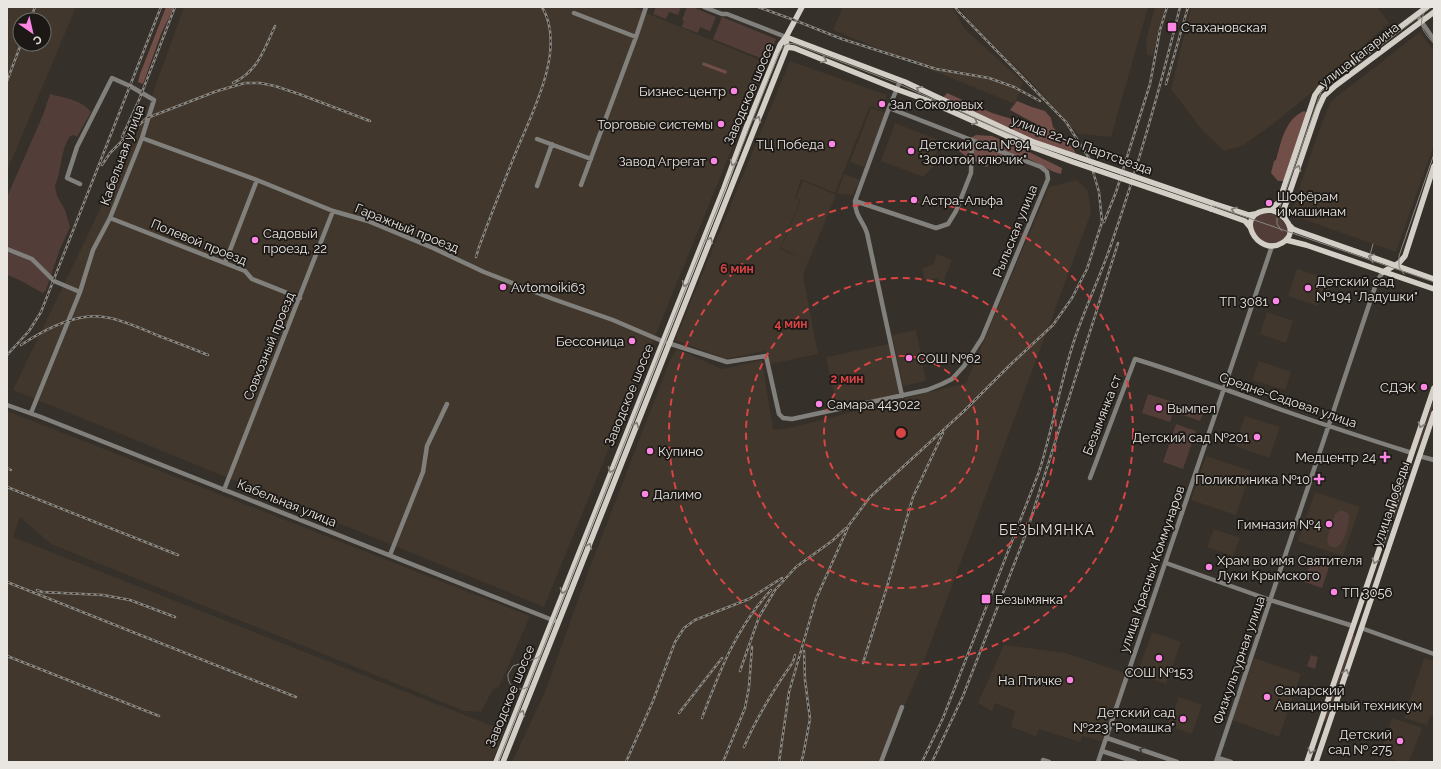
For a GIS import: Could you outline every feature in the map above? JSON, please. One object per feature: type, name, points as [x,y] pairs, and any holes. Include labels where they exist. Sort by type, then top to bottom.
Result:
[{"type":"main road","name":"Заводское шоссе","points":[[503,762],[559,622],[746,128],[780,45],[802,7]]},
{"type":"main road","name":"улица Гагарина","points":[[1270,210],[1279,202],[1320,88],[1427,7]]},
{"type":"main road","name":"улица Гагарина","points":[[1285,218],[1284,210],[1318,108],[1324,96],[1335,86],[1434,12]]},
{"type":"main road","name":"Заводское шоссе","points":[[496,762],[665,342],[730,190],[787,47],[786,37]]},
{"type":"main road","name":"улица 22-го Партсъезда","points":[[786,37],[900,80],[1030,143]]},
{"type":"main road","name":"улица 22-го Партсъезда","points":[[787,47],[794,48],[926,100],[1030,143],[1212,206],[1245,221],[1250,227]]},
{"type":"main road","points":[[1383,272],[1395,265],[1405,256],[1434,166]]},
{"type":"main road","points":[[724,188],[730,190]]},
{"type":"main road","name":"улица 22-го Партсъезда","points":[[1212,206],[1249,215],[1255,214]]},
{"type":"main road","points":[[1290,226],[1290,233],[1286,240],[1280,244],[1272,246],[1262,244],[1250,231],[1250,220],[1255,214],[1270,210],[1280,213],[1290,226],[1298,232],[1434,279]]},
{"type":"main road","points":[[1286,240],[1306,245],[1434,289]]},
{"type":"main road","name":"улица Победы","points":[[1307,762],[1434,388]]},
{"type":"main road","name":"улица Победы","points":[[1316,762],[1360,628],[1434,413]]},
{"type":"main road","name":"Средне-Садовая улица","points":[[1412,453],[1419,456]]},
{"type":"main road","points":[[1353,626],[1360,628]]},
{"type":"main road","points":[[1321,721],[1324,726],[1329,723]]},
{"type":"main road","points":[[511,724],[517,725]]},
{"type":"main road","points":[[1317,734],[1322,733],[1324,737]]},
{"type":"street","points":[[581,185],[646,7]]},
{"type":"street","name":"улица 22-го Партсъезда","points":[[704,7],[722,14],[727,14],[786,37]]},
{"type":"street","points":[[574,13],[636,37]]},
{"type":"street","points":[[1417,15],[1434,40]]},
{"type":"street","name":"Кабельная улица","points":[[31,413],[80,292],[94,250],[110,218],[142,138],[154,100],[130,86],[112,78],[77,147],[67,178],[80,184]]},
{"type":"street","points":[[900,80],[855,201],[858,217],[865,226],[867,234],[902,396]]},
{"type":"street","name":"Рыльская улица","points":[[779,414],[783,418],[792,419],[927,390],[952,379],[964,366],[986,330],[1048,179],[1047,172],[1041,167],[889,108]]},
{"type":"street","name":"Гаражный проезд","points":[[142,138],[257,180],[333,211],[368,221],[433,248],[484,272],[553,299],[613,320],[665,342],[727,362],[766,356],[779,414]]},
{"type":"street","points":[[537,139],[591,159]]},
{"type":"street","points":[[855,201],[936,228],[948,224],[956,211],[971,173],[972,140]]},
{"type":"street","points":[[537,186],[552,144]]},
{"type":"street","points":[[225,264],[257,180]]},
{"type":"street","name":"Совхозный проезд","points":[[224,490],[333,211]]},
{"type":"street","name":"Полевой проезд","points":[[110,218],[245,271],[252,279],[300,298]]},
{"type":"street","name":"улица Красных Коммунаров","points":[[1098,762],[1272,246]]},
{"type":"street","points":[[7,249],[32,259],[54,280],[80,292]]},
{"type":"street","name":"Физкультурная улица","points":[[1217,760],[1377,281],[1383,272]]},
{"type":"street","name":"Средне-Садовая улица","points":[[1135,359],[1171,370],[1184,376],[1328,426],[1412,453]]},
{"type":"street","name":"Безымянка ст","points":[[1090,478],[1135,359]]},
{"type":"street","points":[[390,555],[423,472],[427,446],[446,404]]},
{"type":"street","name":"Кабельная улица","points":[[7,405],[31,413],[559,622]]},
{"type":"street","name":"Средне-Садовая улица","points":[[1419,456],[1434,460]]},
{"type":"street","points":[[1166,563],[1270,600],[1353,626]]},
{"type":"street","points":[[1360,628],[1434,654]]},
{"type":"street","points":[[881,762],[902,707]]},
{"type":"street","points":[[1107,738],[1177,762]]},
{"type":"street","points":[[1102,751],[1135,762]]},
{"type":"street","points":[[1043,760],[1049,762]]},
{"type":"street","points":[[1217,760],[1231,762]]},
{"type":"shaded area","points":[[7,7],[76,7],[7,171]]},
{"type":"shaded area","points":[[166,7],[174,7],[161,34],[143,84],[138,82],[140,74]]},
{"type":"shaded area","points":[[184,7],[632,7],[767,63],[544,607],[13,390],[143,120]]},
{"type":"shaded area","points":[[656,7],[681,7],[678,15],[669,12],[666,19],[653,14]]},
{"type":"shaded area","points":[[687,7],[693,7],[716,17],[710,31],[700,27],[698,33],[682,27],[684,21],[682,20]]},
{"type":"shaded area","points":[[843,7],[952,7],[965,29],[1023,82],[1015,104],[833,30]]},
{"type":"shaded area","points":[[959,7],[1148,7],[1111,137],[1078,134],[1035,86],[970,21]]},
{"type":"shaded area","points":[[1155,7],[1165,7],[1153,56],[1147,55],[1146,40]]},
{"type":"shaded area","points":[[1191,7],[1377,7],[1389,23],[1305,98],[1273,124],[1242,146],[1224,151],[1202,130],[1171,89]]},
{"type":"shaded area","points":[[722,17],[776,39],[768,61],[713,39]]},
{"type":"shaded area","points":[[1420,32],[1434,51],[1434,145],[1396,252],[1294,216],[1292,210],[1330,102]]},
{"type":"shaded area","points":[[790,61],[887,95],[881,110],[870,106],[835,193],[801,179],[795,198],[800,201],[780,249],[807,260],[781,248],[801,200],[796,198],[803,181],[836,195],[803,275],[818,354],[770,364],[765,351],[726,359],[675,340]]},
{"type":"shaded area","points":[[703,62],[727,71],[726,74],[702,65]]},
{"type":"shaded area","points":[[947,93],[992,113],[1012,119],[1034,133],[1036,124],[1010,110],[1017,101],[1045,111],[1051,118],[1053,127],[1065,141],[1072,146],[1076,154],[1035,142],[943,98]]},
{"type":"shaded area","points":[[50,94],[78,102],[91,112],[77,137],[74,135],[70,136],[64,148],[55,186],[57,196],[65,210],[70,227],[60,249],[46,290],[43,293],[7,275],[7,197],[43,115]]},
{"type":"shaded area","points":[[871,108],[886,113],[864,167],[850,162]]},
{"type":"shaded area","points":[[1304,111],[1307,113],[1284,181],[1278,181],[1271,173],[1282,139],[1288,125]]},
{"type":"shaded area","name":"Детский сад №94 \"Золотой ключик\"","points":[[895,123],[941,141],[933,161],[936,163],[935,165],[923,177],[881,161]]},
{"type":"shaded area","points":[[976,135],[992,136],[1031,153],[1062,168],[1061,174],[1052,171],[1028,158],[1015,155],[1002,158],[986,167],[967,157],[957,149],[962,143]]},
{"type":"shaded area","points":[[844,174],[860,180],[853,195],[837,194]]},
{"type":"shaded area","points":[[1077,180],[1088,191],[1091,213],[922,666],[879,762],[512,762],[545,692],[588,572],[670,360],[677,349],[722,369],[762,360],[773,430],[793,427],[966,383],[1049,187]]},
{"type":"shaded area","points":[[1267,213],[1281,219],[1288,226],[1284,239],[1277,243],[1272,244],[1261,240],[1252,229],[1254,219]]},
{"type":"shaded area","points":[[937,254],[952,260],[943,282],[935,278],[925,281],[922,268],[933,265]]},
{"type":"shaded area","name":"Детский сад №194 \"Ладушки\"","points":[[1297,269],[1327,279],[1318,306],[1288,296]]},
{"type":"shaded area","points":[[1267,312],[1293,321],[1286,343],[1260,334]]},
{"type":"shaded area","name":"СОШ №62","points":[[916,330],[926,381],[903,386],[892,335]]},
{"type":"shaded area","points":[[889,344],[900,391],[897,395],[837,407],[826,357]]},
{"type":"shaded area","points":[[1259,361],[1291,372],[1285,390],[1252,380]]},
{"type":"shaded area","name":"Вымпел","points":[[1148,394],[1176,403],[1170,422],[1142,413]]},
{"type":"shaded area","points":[[1434,398],[1434,403],[1417,449]]},
{"type":"shaded area","points":[[1184,404],[1204,411],[1200,421],[1180,414]]},
{"type":"shaded area","points":[[7,411],[530,616],[499,687],[493,689],[481,712],[464,711],[51,544],[20,517],[13,537],[505,731],[492,762],[7,762]]},
{"type":"shaded area","name":"Детский сад №201","points":[[1245,416],[1280,427],[1269,458],[1235,446]]},
{"type":"shaded area","points":[[1176,424],[1196,431],[1183,469],[1163,462]]},
{"type":"shaded area","points":[[1206,456],[1251,471],[1236,515],[1191,500]]},
{"type":"shaded area","name":"Гимназия №4","points":[[1315,492],[1360,507],[1343,556],[1298,541]]},
{"type":"shaded area","points":[[1341,510],[1348,513],[1349,523],[1342,543],[1333,547],[1328,544],[1327,539],[1335,514]]},
{"type":"shaded area","points":[[1214,529],[1240,538],[1233,556],[1207,547]]},
{"type":"shaded area","points":[[1311,561],[1329,567],[1322,588],[1304,582]]},
{"type":"shaded area","name":"СОШ №153","points":[[1152,632],[1181,642],[1166,684],[1137,674]]},
{"type":"shaded area","points":[[1353,635],[1355,636],[1326,721],[1324,721]]},
{"type":"shaded area","points":[[1004,645],[1066,653],[1127,674],[1104,742],[1083,736],[1080,742],[1039,729],[1036,736],[1011,727],[1015,711],[995,703],[992,711],[978,703]]},
{"type":"shaded area","points":[[1311,655],[1318,657],[1315,669],[1307,666]]},
{"type":"shaded area","name":"Самарский Авиационный техникум","points":[[1254,658],[1301,674],[1279,737],[1232,720]]},
{"type":"shaded area","points":[[1424,658],[1434,661],[1434,717],[1430,716],[1427,725],[1404,718]]},
{"type":"shaded area","name":"Детский сад №223 \"Ромашка\"","points":[[1179,697],[1202,705],[1192,734],[1167,725],[1170,714],[1173,714]]},
{"type":"shaded area","name":"Детский сад № 275","points":[[1392,718],[1422,728],[1409,762],[1399,762],[1379,755]]},
{"type":"tram line","points":[[1282,231],[1277,224],[1277,215],[1321,92],[1432,7]]},
{"type":"tram line","points":[[1424,13],[1421,22],[1423,30],[1434,44]]},
{"type":"tram line","points":[[498,762],[779,53],[786,45],[795,44],[899,84],[1031,143],[1434,282]]},
{"type":"tram line","points":[[1404,274],[1399,267],[1399,256],[1434,154]]},
{"type":"tram line","points":[[1373,244],[1370,255],[1373,263]]},
{"type":"tram line","points":[[531,685],[523,689],[515,688],[510,683],[508,674],[513,666],[537,658],[541,655]]},
{"type":"railway","points":[[33,12],[35,7]]},
{"type":"railway","points":[[7,355],[29,331],[41,312],[161,7]]},
{"type":"railway","points":[[122,137],[139,100],[175,7]]},
{"type":"railway","points":[[476,257],[516,152],[538,100],[544,80],[549,61],[551,41],[549,23],[542,7]]},
{"type":"railway","points":[[758,7],[842,39],[936,69],[989,78],[1014,87],[1040,101]]},
{"type":"railway","points":[[779,762],[789,692],[816,599],[849,525],[870,497],[963,412],[1053,325],[1072,298],[1087,269],[1102,222],[1099,192],[1089,158],[1066,122],[955,7]]},
{"type":"railway","points":[[1104,222],[1116,192],[1150,84],[1160,30],[1167,7]]},
{"type":"railway","points":[[922,762],[943,718],[1039,472],[1079,326],[1109,252],[1141,153],[1180,7]]},
{"type":"railway","points":[[1166,84],[1188,7]]},
{"type":"railway","points":[[233,83],[242,78],[254,66],[275,26]]},
{"type":"railway","points":[[7,81],[18,52]]},
{"type":"railway","points":[[102,165],[110,153],[147,118],[217,91],[245,83],[260,83],[275,86],[370,121]]},
{"type":"railway","points":[[932,762],[963,696],[1027,531],[1118,243]]},
{"type":"railway","points":[[21,345],[60,324],[94,316],[114,319],[133,325],[208,355]]},
{"type":"railway","points":[[863,663],[913,497],[943,433]]},
{"type":"railway","points":[[7,468],[11,470]]},
{"type":"railway","points":[[7,487],[178,555]]},
{"type":"railway","points":[[740,671],[759,617],[775,590],[796,567],[832,541],[846,528]]},
{"type":"railway","points":[[626,762],[653,701],[675,642],[684,628],[695,620],[749,599],[782,578]]},
{"type":"railway","points":[[7,582],[296,697]]},
{"type":"railway","points":[[37,590],[42,592],[103,595],[130,600],[175,617]]},
{"type":"railway","points":[[702,718],[715,683],[730,650],[748,619],[771,590]]},
{"type":"railway","points":[[723,762],[745,708],[749,687],[752,647]]},
{"type":"railway","points":[[801,762],[810,719],[805,680],[804,651]]},
{"type":"railway","points":[[744,747],[760,714],[793,662],[795,655]]},
{"type":"railway","points":[[7,656],[159,716]]},
{"type":"railway","points":[[679,713],[722,658]]},
{"type":"place","name":"Стахановская","points":[[1172,27]]},
{"type":"place","name":"Бизнес-центр","points":[[734,91]]},
{"type":"place","name":"Зал Соколовых","points":[[882,104]]},
{"type":"place","name":"Торговые системы","points":[[721,124]]},
{"type":"place","name":"ТЦ Победа","points":[[832,144]]},
{"type":"place","name":"Детский сад №94 \"Золотой ключик\"","points":[[911,151]]},
{"type":"place","name":"Завод Агрегат","points":[[714,161]]},
{"type":"place","name":"Астра-Альфа","points":[[914,200]]},
{"type":"place","name":"Шофёрам и машинам","points":[[1269,203]]},
{"type":"place","name":"Садовый проезд, 22","points":[[255,240]]},
{"type":"place","name":"Avtomoiki63","points":[[503,287]]},
{"type":"place","name":"Детский сад №194 \"Ладушки\"","points":[[1308,288]]},
{"type":"place","name":"ТП 3081","points":[[1276,301]]},
{"type":"place","name":"Бессоница","points":[[632,341]]},
{"type":"place","name":"СОШ №62","points":[[909,358]]},
{"type":"place","name":"СДЭК","points":[[1424,387]]},
{"type":"place","name":"Самара 443022","points":[[819,404]]},
{"type":"place","name":"Вымпел","points":[[1159,408]]},
{"type":"place","name":"Детский сад №201","points":[[1257,437]]},
{"type":"place","name":"Купино","points":[[650,451]]},
{"type":"place","name":"Медцентр 24","points":[[1385,457]]},
{"type":"place","name":"Поликлиника №10","points":[[1319,479]]},
{"type":"place","name":"Далимо","points":[[645,494]]},
{"type":"place","name":"Гимназия №4","points":[[1329,524]]},
{"type":"place","name":"Храм во имя Святителя Луки Крымского","points":[[1209,567]]},
{"type":"place","name":"ТП 3056","points":[[1334,592]]},
{"type":"place","name":"Безымянка","points":[[986,599]]},
{"type":"place","name":"СОШ №153","points":[[1159,658]]},
{"type":"place","name":"На Птичке","points":[[1070,680]]},
{"type":"place","name":"Самарский Авиационный техникум","points":[[1267,697]]},
{"type":"place","name":"Детский сад №223 \"Ромашка\"","points":[[1183,719]]},
{"type":"place","name":"Детский сад № 275","points":[[1400,741]]},
{"type":"district","name":"БЕЗЫМЯНКА","points":[[1047,530]]}]
